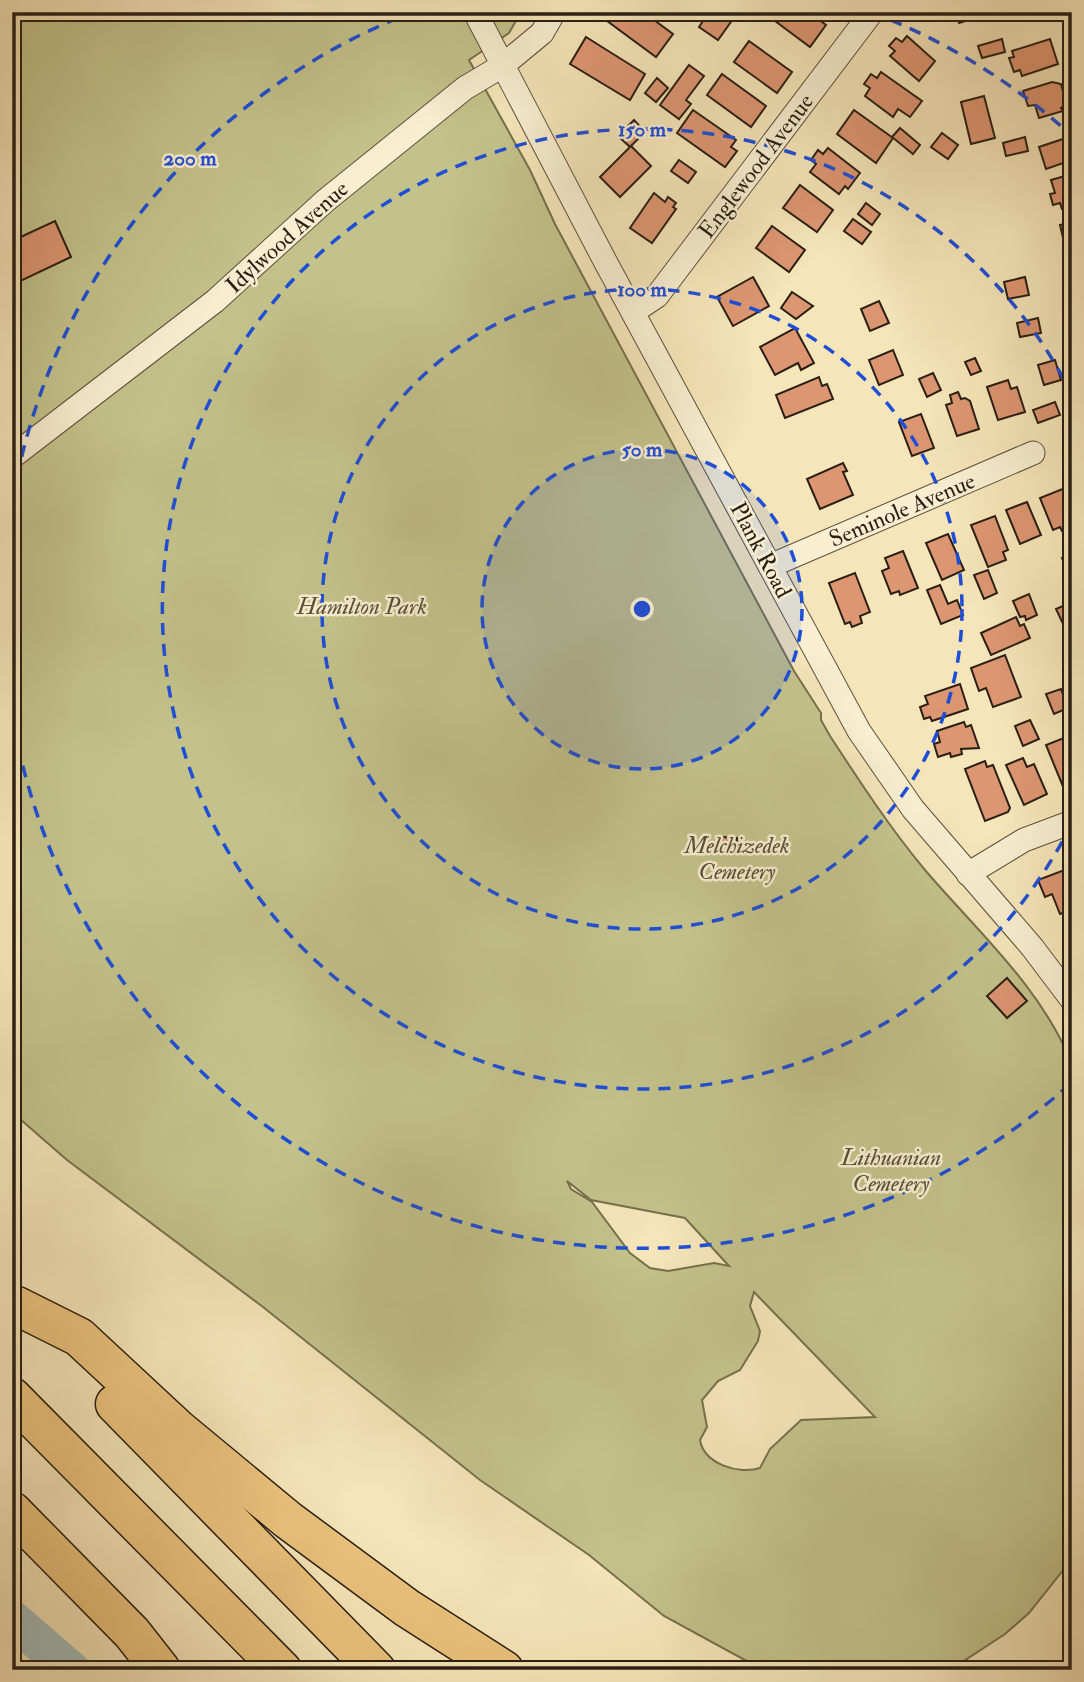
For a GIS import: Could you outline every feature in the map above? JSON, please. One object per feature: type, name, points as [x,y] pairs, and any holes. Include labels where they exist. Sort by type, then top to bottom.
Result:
[{"type":"highway","points":[[14,1304],[376,1670]]},
{"type":"highway","points":[[14,1304],[79,1337],[187,1437],[288,1521],[397,1601],[504,1670]]},
{"type":"highway","points":[[12,1397],[282,1670]]},
{"type":"highway","points":[[12,1511],[102,1601],[159,1668]]},
{"type":"street","name":"Plank Road","points":[[475,12],[841,699],[875,756],[920,818],[1032,947],[1072,1000]]},
{"type":"street","name":"Idylwood Avenue","points":[[12,457],[215,302],[325,201],[465,88],[502,66],[542,33],[554,12]]},
{"type":"street","name":"Englewood Avenue","points":[[633,312],[657,296],[872,12]]},
{"type":"street","name":"Seminole Avenue","points":[[771,566],[1033,453]]},
{"type":"street","points":[[968,874],[1024,840],[1072,822]]},
{"type":"green space","name":"Hamilton Park","points":[[12,12],[521,12],[509,33],[469,60],[530,170],[555,224],[794,671],[821,713],[821,720],[830,736],[912,854],[1026,985],[1059,1036],[1072,1064],[1072,1559],[1029,1613],[1005,1634],[950,1670],[763,1670],[664,1616],[589,1555],[480,1480],[263,1307],[67,1160],[12,1112]],"holes":[[[567,1181],[591,1200],[685,1218],[729,1266],[714,1263],[668,1271],[650,1268],[630,1253],[592,1202],[571,1189]],[[754,1292],[875,1417],[801,1420],[770,1449],[760,1468],[742,1470],[715,1461],[703,1448],[700,1440],[707,1427],[702,1400],[718,1381],[740,1370],[758,1341],[760,1331],[750,1306]]]},
{"type":"building","points":[[601,12],[643,12],[673,34],[656,57],[599,15]]},
{"type":"building","points":[[709,12],[724,12],[733,19],[718,40],[699,27]]},
{"type":"building","points":[[763,12],[809,12],[826,25],[810,47]]},
{"type":"building","points":[[956,12],[984,12],[985,15],[959,23]]},
{"type":"building","points":[[907,36],[935,61],[919,81],[890,56],[895,51],[889,46],[896,38],[902,42]]},
{"type":"building","points":[[586,37],[645,74],[630,100],[570,64]]},
{"type":"building","points":[[1002,39],[1005,52],[982,58],[978,46]]},
{"type":"building","points":[[1050,39],[1058,64],[1022,76],[1020,70],[1014,72],[1009,58],[1014,57],[1012,51]]},
{"type":"building","points":[[749,41],[792,72],[777,93],[734,62]]},
{"type":"building","points":[[689,65],[704,76],[686,100],[691,104],[679,119],[660,105]]},
{"type":"building","points":[[881,72],[922,101],[910,117],[898,109],[893,117],[865,96],[870,88],[864,84],[871,74],[877,78]]},
{"type":"building","points":[[722,74],[766,106],[751,127],[707,95]]},
{"type":"building","points":[[657,78],[668,88],[656,102],[645,93]]},
{"type":"building","points":[[1052,82],[1061,84],[1067,105],[1061,108],[1063,111],[1039,118],[1035,105],[1028,106],[1023,91]]},
{"type":"building","points":[[984,96],[995,138],[971,144],[961,102]]},
{"type":"building","points":[[693,110],[736,140],[731,147],[737,151],[725,167],[677,133]]},
{"type":"building","points":[[854,110],[893,138],[876,163],[837,134]]},
{"type":"building","points":[[634,120],[645,132],[630,147],[618,136]]},
{"type":"building","points":[[900,128],[920,145],[913,154],[892,137]]},
{"type":"building","points":[[942,133],[958,145],[948,159],[931,147]]},
{"type":"building","points":[[1072,136],[1072,160],[1046,169],[1039,147]]},
{"type":"building","points":[[1025,137],[1028,151],[1006,156],[1003,143]]},
{"type":"building","points":[[631,146],[651,166],[620,197],[600,177]]},
{"type":"building","points":[[828,148],[860,173],[848,189],[845,186],[839,194],[810,172],[816,164],[811,160],[818,150],[823,154]]},
{"type":"building","points":[[679,160],[696,172],[688,183],[671,171]]},
{"type":"building","points":[[1072,174],[1072,206],[1062,209],[1060,203],[1053,205],[1050,194],[1055,193],[1051,180]]},
{"type":"building","points":[[800,185],[833,210],[817,232],[783,208]]},
{"type":"building","points":[[654,193],[665,202],[668,197],[676,203],[673,207],[676,209],[652,243],[630,228]]},
{"type":"building","points":[[866,203],[880,214],[872,225],[858,214]]},
{"type":"building","points":[[853,219],[871,232],[862,244],[844,231]]},
{"type":"building","points":[[55,221],[71,257],[12,285],[12,241]]},
{"type":"building","points":[[1072,222],[1072,245],[1071,240],[1064,242],[1060,225]]},
{"type":"building","points":[[772,226],[805,250],[789,272],[756,248]]},
{"type":"building","points":[[753,277],[769,306],[733,326],[717,297]]},
{"type":"building","points":[[1025,277],[1029,295],[1008,299],[1004,282]]},
{"type":"building","points":[[792,292],[813,306],[796,319],[781,308]]},
{"type":"building","points":[[879,301],[889,323],[870,331],[861,309]]},
{"type":"building","points":[[1038,318],[1041,333],[1020,337],[1017,323]]},
{"type":"building","points":[[795,328],[814,363],[801,370],[798,363],[775,375],[760,347]]},
{"type":"building","points":[[893,350],[903,375],[879,385],[869,360]]},
{"type":"building","points":[[975,358],[981,371],[971,375],[965,362]]},
{"type":"building","points":[[1055,360],[1061,380],[1044,385],[1038,365]]},
{"type":"building","points":[[933,373],[941,390],[927,397],[919,379]]},
{"type":"building","points":[[819,377],[822,386],[827,384],[833,399],[785,418],[776,395]]},
{"type":"building","points":[[1008,380],[1011,389],[1017,387],[1025,412],[998,420],[987,387]]},
{"type":"building","points":[[958,392],[961,399],[970,401],[979,429],[957,436],[946,405],[952,403],[950,395]]},
{"type":"building","points":[[1055,402],[1060,415],[1038,423],[1033,410]]},
{"type":"building","points":[[921,414],[934,448],[912,456],[899,422]]},
{"type":"building","points":[[843,463],[847,471],[843,472],[853,495],[820,509],[807,479]]},
{"type":"building","points":[[1065,488],[1072,503],[1072,527],[1062,531],[1060,527],[1053,530],[1040,498]]},
{"type":"building","points":[[1027,502],[1041,535],[1020,544],[1006,510]]},
{"type":"building","points":[[995,516],[1008,550],[1003,552],[1006,560],[988,567],[971,525]]},
{"type":"building","points":[[948,534],[964,570],[942,580],[926,543]]},
{"type":"building","points":[[903,551],[918,588],[900,595],[899,591],[891,594],[882,571],[889,568],[885,558]]},
{"type":"building","points":[[1072,554],[1072,575],[1069,576],[1062,558]]},
{"type":"building","points":[[988,570],[997,593],[984,599],[974,575]]},
{"type":"building","points":[[855,573],[870,612],[860,616],[862,623],[852,627],[850,622],[845,624],[829,583]]},
{"type":"building","points":[[940,585],[948,604],[957,600],[963,615],[941,624],[927,590]]},
{"type":"building","points":[[1029,594],[1037,615],[1026,620],[1025,616],[1020,617],[1013,601]]},
{"type":"building","points":[[1072,602],[1072,625],[1065,628],[1056,609]]},
{"type":"building","points":[[1016,617],[1020,626],[1024,624],[1030,638],[991,655],[981,633]]},
{"type":"building","points":[[1005,655],[1021,697],[993,707],[986,688],[979,691],[971,668]]},
{"type":"building","points":[[960,684],[968,709],[932,721],[930,717],[924,719],[920,707],[928,704],[925,696]]},
{"type":"building","points":[[1061,689],[1068,708],[1054,714],[1046,694]]},
{"type":"building","points":[[1030,720],[1039,739],[1023,746],[1015,726]]},
{"type":"building","points":[[964,722],[966,727],[971,725],[979,748],[961,749],[962,754],[951,757],[950,753],[938,757],[934,744],[940,742],[937,731]]},
{"type":"building","points":[[1069,736],[1072,744],[1072,786],[1064,789],[1046,745]]},
{"type":"building","points":[[1023,758],[1027,767],[1034,764],[1047,794],[1024,805],[1006,765]]},
{"type":"building","points":[[985,761],[987,767],[993,765],[1010,808],[1008,812],[985,821],[965,769]]},
{"type":"building","points":[[722,837],[737,838],[736,853],[720,849]]},
{"type":"building","points":[[1067,869],[1072,881],[1072,909],[1060,914],[1052,894],[1045,897],[1038,880]]},
{"type":"building","points":[[1007,978],[1027,1001],[1007,1018],[987,996]]},
{"type":"waterway","points":[[12,1619],[71,1670]]},
{"type":"park label","name":"Melchizedek Cemetery","points":[[737,858]]},
{"type":"park label","name":"Lithuanian Cemetery","points":[[891,1170]]}]
